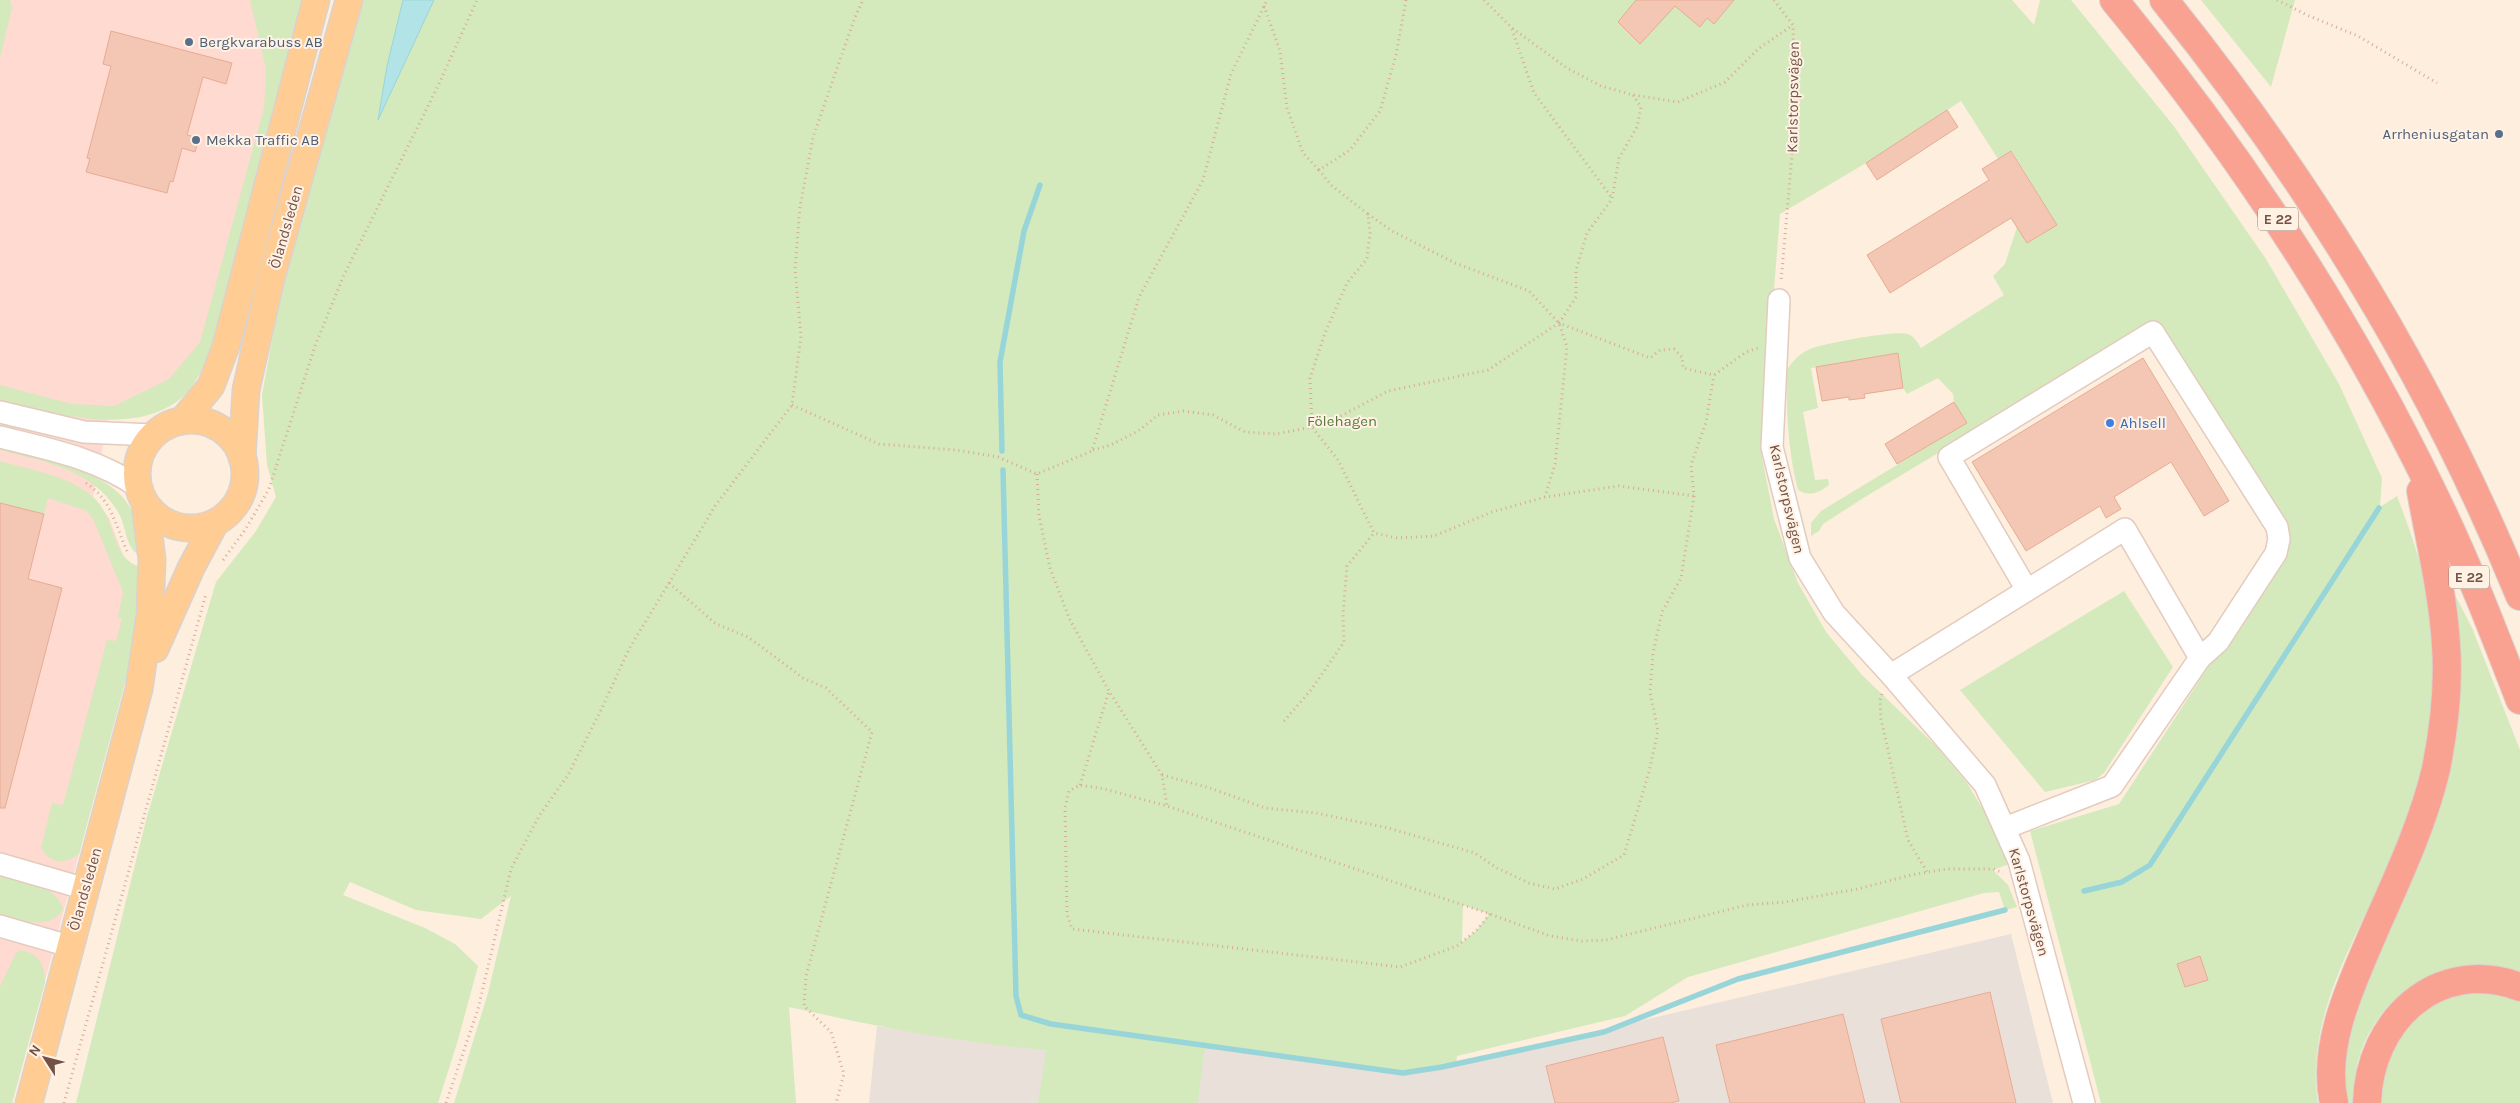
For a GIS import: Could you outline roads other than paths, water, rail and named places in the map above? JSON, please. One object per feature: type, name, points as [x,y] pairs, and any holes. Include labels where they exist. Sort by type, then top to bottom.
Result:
[{"type":"highway","name":"E 22","points":[[2114,0],[2172,71],[2227,145],[2298,248],[2351,337],[2415,455],[2482,605],[2520,700]]},
{"type":"highway","name":"E 22","points":[[2164,0],[2258,121],[2333,232],[2422,386],[2491,527],[2520,596]]},
{"type":"highway","points":[[2334,1103],[2331,1066],[2336,1033],[2354,978],[2408,854],[2435,770],[2442,733],[2446,692],[2446,645],[2440,596],[2415,455]]},
{"type":"highway","points":[[2491,527],[2520,572]]},
{"type":"highway","points":[[2367,1103],[2372,1062],[2380,1045],[2400,1013],[2416,1000],[2433,989],[2471,979],[2490,979],[2520,986]]},
{"type":"main road","name":"Ölandsleden","points":[[182,421],[210,386],[226,346],[316,0]]},
{"type":"main road","name":"Ölandsleden","points":[[166,623],[177,563],[206,525],[230,511],[241,495],[245,477],[242,458],[246,390],[268,291],[349,0]]},
{"type":"main road","name":"Ölandsleden","points":[[28,1099],[139,689],[150,615],[152,559],[137,470],[141,453],[153,435],[168,425],[182,421],[205,422],[226,433],[236,444],[242,458]]},
{"type":"main road","points":[[142,495],[157,517],[178,527],[206,525]]},
{"type":"main road","name":"Ölandsleden","points":[[139,689],[191,568],[206,525]]},
{"type":"street","name":"Karlstorpsvägen","points":[[1779,300],[1775,346],[1772,447],[1800,558],[1834,613],[1891,675],[1985,786],[2019,860],[2084,1103]]},
{"type":"street","points":[[2005,828],[2112,786],[2200,658],[2218,642],[2276,553],[2279,539],[2277,527],[2153,332],[1949,457],[2027,590]]},
{"type":"street","points":[[0,412],[84,432],[153,435]]},
{"type":"street","points":[[0,437],[86,459],[117,472],[142,495]]},
{"type":"street","points":[[1891,675],[2125,529],[2200,658]]},
{"type":"street","points":[[0,864],[86,889]]},
{"type":"street","points":[[0,926],[69,946]]},
{"type":"water","points":[[403,0],[434,0],[378,120],[387,66]]},
{"type":"waterway","points":[[1002,451],[1000,362],[1024,231],[1040,185]]},
{"type":"waterway","points":[[1003,470],[1016,996],[1021,1015],[1051,1024],[1403,1073],[1442,1067],[1604,1032],[1738,979],[2005,910]]},
{"type":"waterway","points":[[2084,891],[2122,882],[2150,865],[2379,508]]},
{"type":"place","name":"Bergkvarabuss AB","points":[[189,42]]},
{"type":"place","name":"Arrheniusgatan","points":[[2499,134]]},
{"type":"place","name":"Mekka Traffic AB","points":[[196,140]]},
{"type":"place","name":"Ahlsell","points":[[2110,423]]},
{"type":"park label","name":"Fölehagen","points":[[1342,421]]}]
